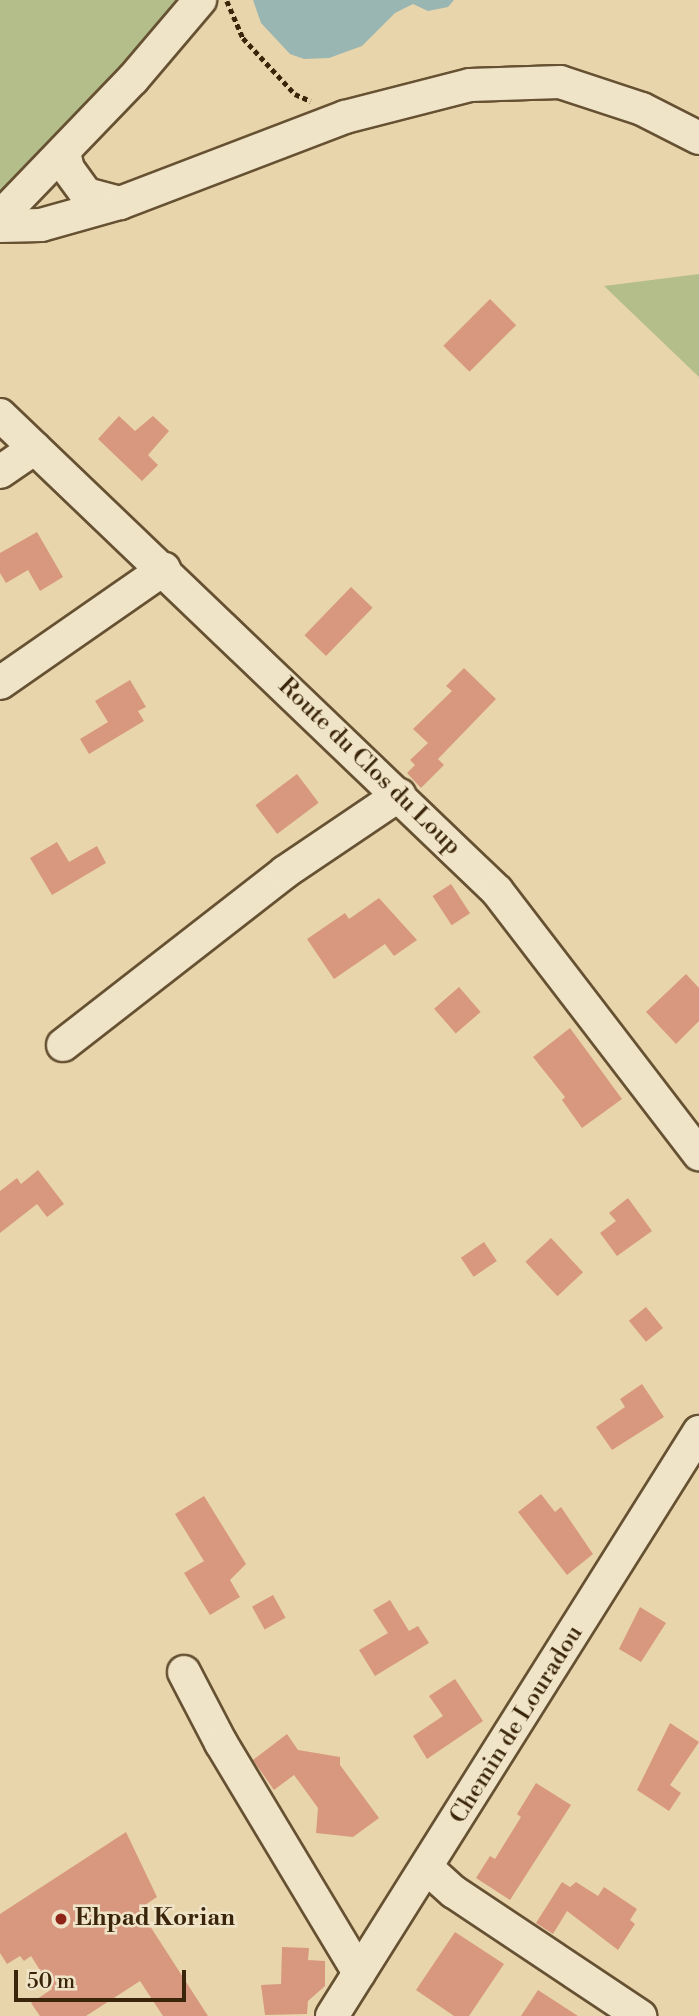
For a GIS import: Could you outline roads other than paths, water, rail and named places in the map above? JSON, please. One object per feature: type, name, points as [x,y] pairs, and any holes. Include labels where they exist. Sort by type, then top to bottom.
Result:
[{"type":"street","points":[[0,217],[64,152],[200,0]]},
{"type":"street","points":[[0,226],[41,225],[120,203],[345,117],[470,85],[560,82],[642,110],[699,138]]},
{"type":"street","points":[[64,152],[68,169],[86,194],[120,203]]},
{"type":"street","name":"Route du Clos du Loup","points":[[0,415],[164,569],[497,891],[699,1154]]},
{"type":"street","points":[[0,472],[35,448]]},
{"type":"street","points":[[0,683],[164,569]]},
{"type":"street","points":[[63,1045],[285,872],[399,795]]},
{"type":"street","name":"Chemin de Louradou","points":[[332,2016],[699,1432]]},
{"type":"street","points":[[184,1672],[221,1743],[359,1973]]},
{"type":"street","points":[[427,1868],[454,1892],[640,2016]]},
{"type":"water","points":[[253,0],[454,0],[448,7],[428,11],[413,4],[395,13],[362,46],[329,58],[304,59],[290,54],[261,23]]},
{"type":"place","name":"Ehpad Korian","points":[[61,1919]]}]
